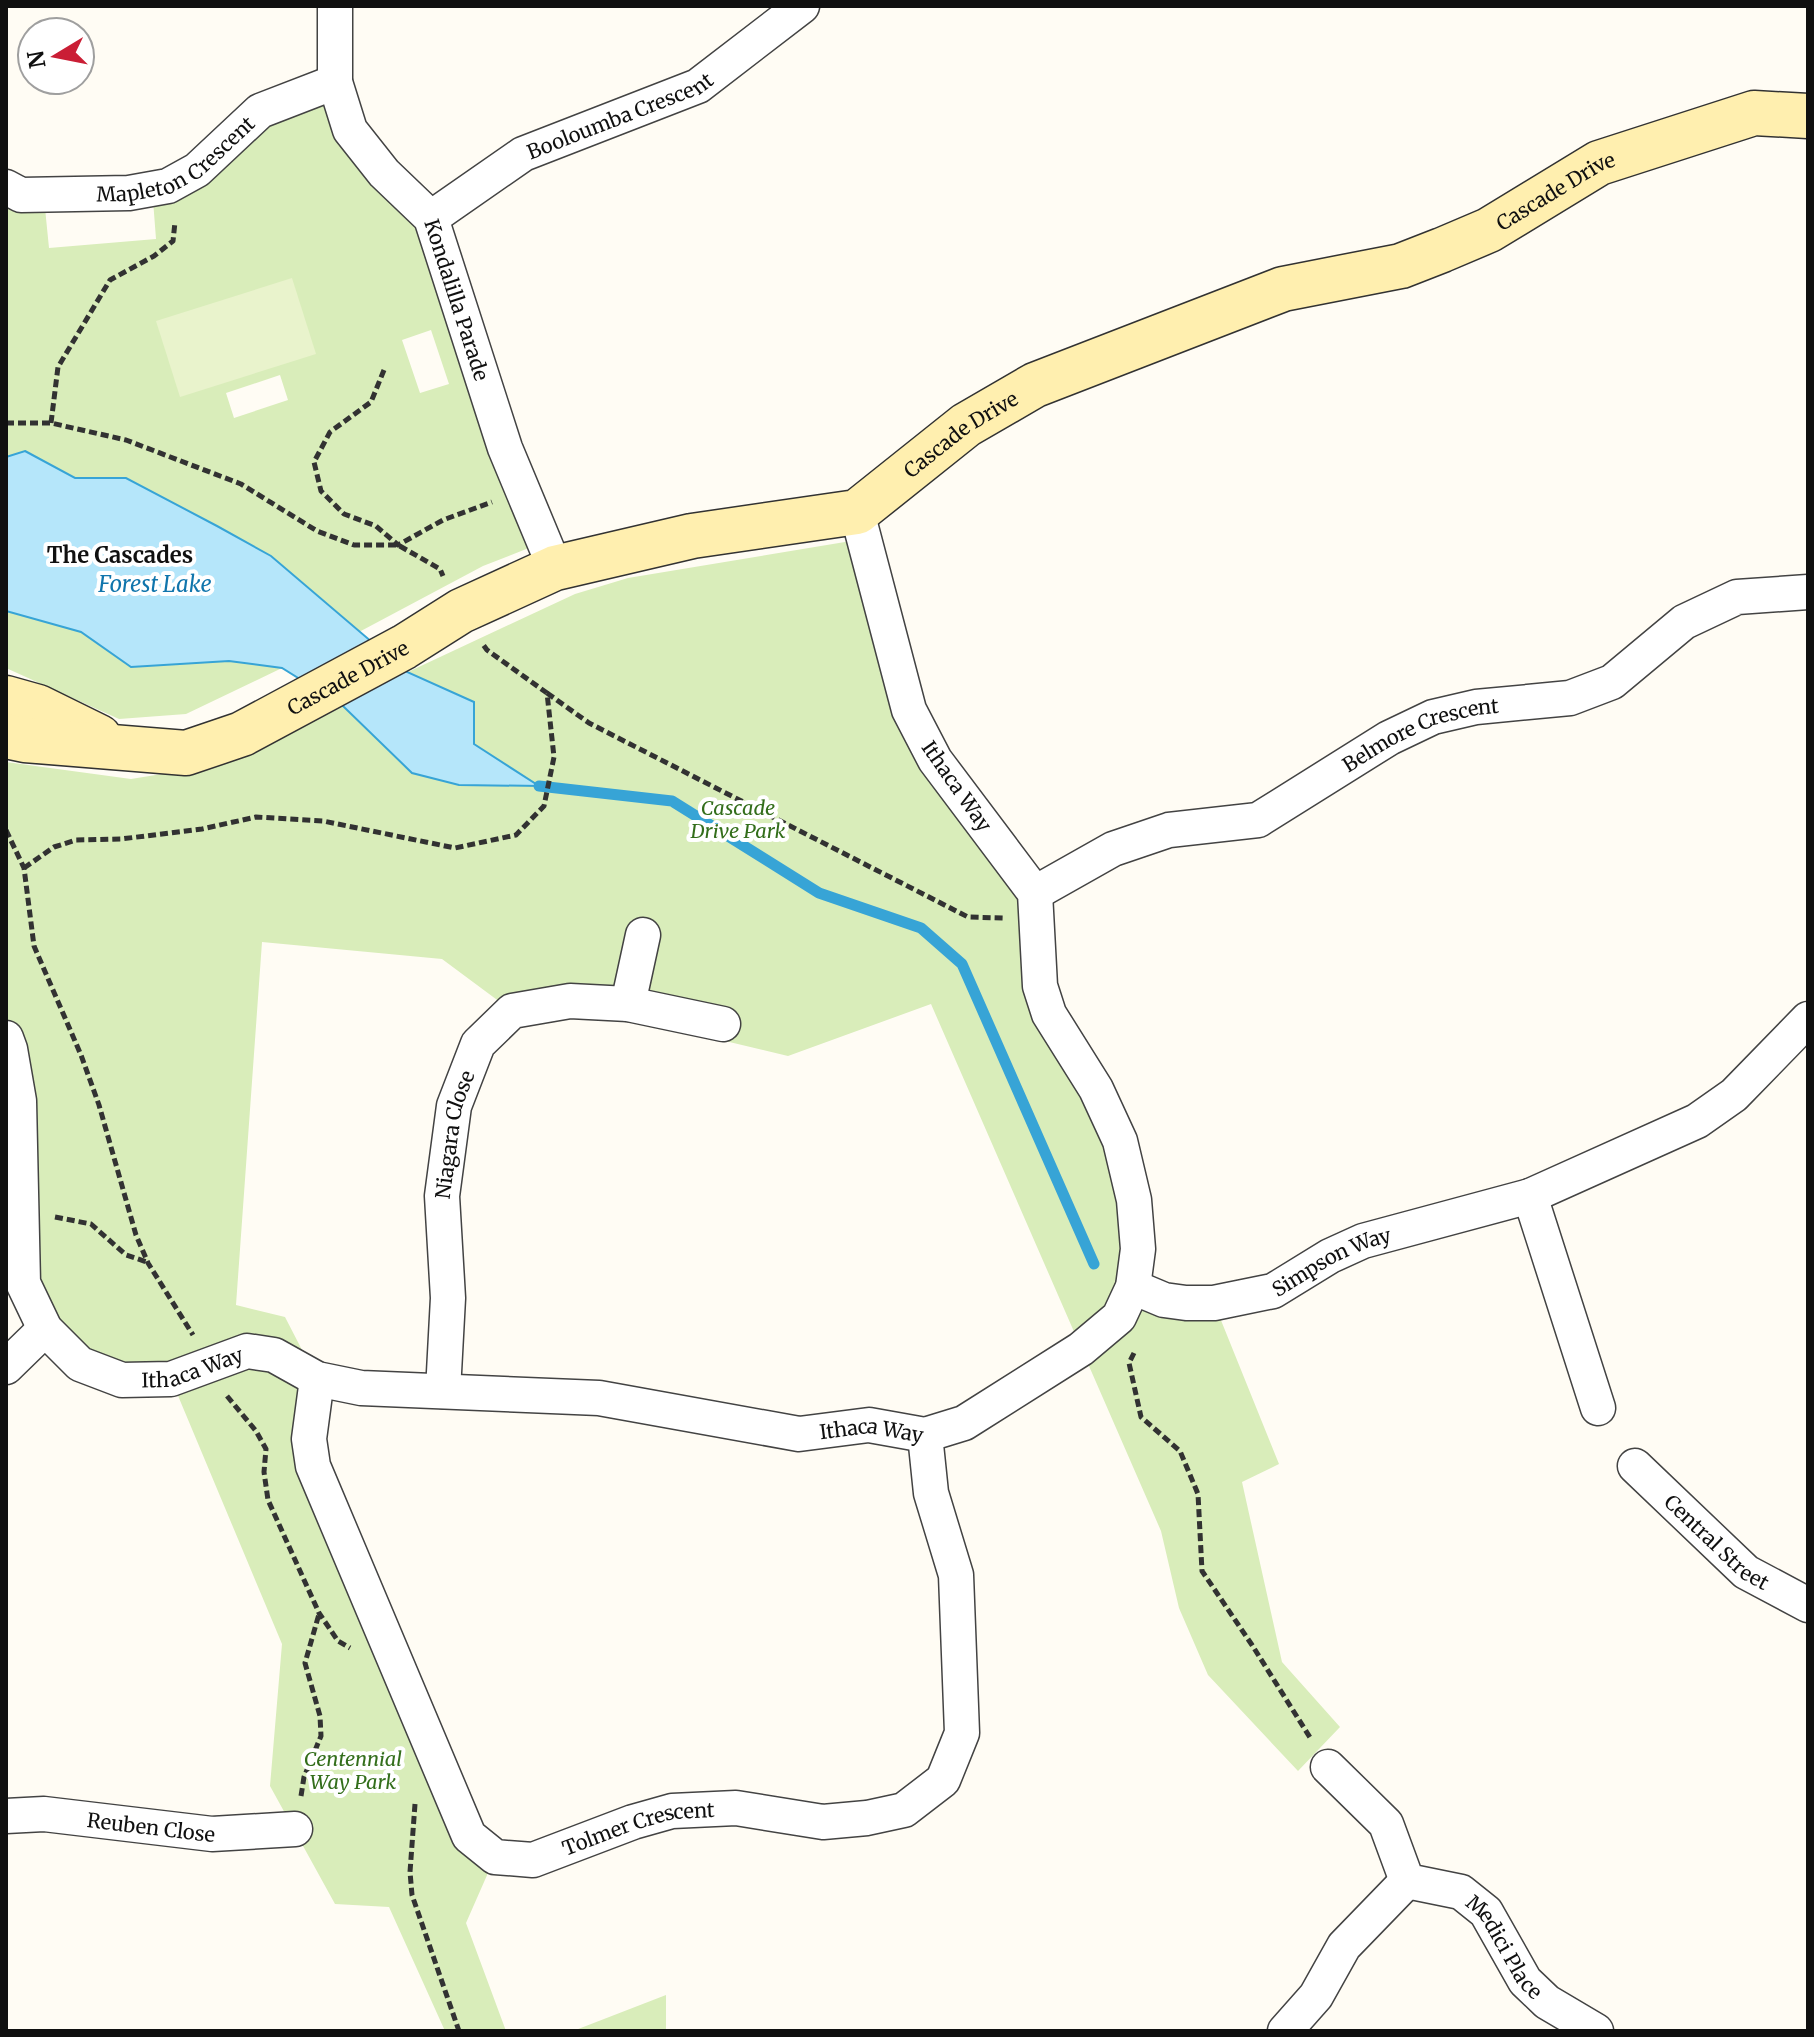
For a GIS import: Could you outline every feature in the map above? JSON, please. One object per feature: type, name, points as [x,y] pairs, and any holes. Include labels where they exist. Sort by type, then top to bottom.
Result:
[{"type":"street","name":"Kondalilla Parade","points":[[335,6],[335,82],[350,130],[384,173],[431,218],[505,448],[555,568]]},
{"type":"street","name":"Booloumba Crescent","points":[[431,218],[523,154],[698,86],[802,6]]},
{"type":"street","name":"Mapleton Crescent","points":[[6,187],[21,195],[129,193],[168,186],[197,170],[260,111],[335,82]]},
{"type":"street","name":"Cascade Drive","points":[[6,736],[186,753],[242,734],[404,647],[461,611],[555,568],[692,536],[857,512],[966,425],[1035,385],[1283,289],[1401,266],[1442,250],[1489,230],[1599,163],[1754,113],[1808,116]]},
{"type":"street","name":"Ithaca Way","points":[[6,1038],[19,1101],[23,1283],[45,1329],[80,1364],[122,1380],[171,1379],[247,1351],[274,1355],[317,1379],[361,1388],[599,1398],[799,1434],[869,1425],[925,1435],[964,1423],[1081,1349],[1119,1317],[1133,1287],[1138,1249],[1134,1200],[1120,1141],[1096,1089],[1049,1014],[1040,986],[1035,906],[935,760],[909,710],[857,512]]},
{"type":"street","name":"Belmore Crescent","points":[[1035,906],[1113,849],[1169,830],[1258,820],[1389,738],[1433,717],[1476,707],[1570,698],[1612,682],[1684,622],[1737,597],[1808,592]]},
{"type":"street","name":"Cascade Drive","points":[[6,698],[38,707],[119,747]]},
{"type":"street","points":[[628,1004],[643,935]]},
{"type":"street","name":"Niagara Close","points":[[443,1391],[448,1298],[442,1196],[454,1106],[478,1044],[512,1011],[570,1001],[628,1004],[723,1024]]},
{"type":"street","name":"Simpson Way","points":[[1133,1287],[1164,1300],[1214,1303],[1273,1291],[1330,1256],[1363,1241],[1530,1196],[1697,1121],[1734,1095],[1808,1019]]},
{"type":"street","points":[[1530,1196],[1598,1408]]},
{"type":"street","points":[[6,1367],[45,1329]]},
{"type":"street","name":"Tolmer Crescent","points":[[317,1379],[309,1439],[313,1466],[469,1836],[495,1857],[533,1860],[633,1822],[672,1811],[736,1808],[823,1822],[867,1818],[904,1810],[943,1780],[962,1733],[956,1575],[931,1493],[925,1435]]},
{"type":"street","name":"Central Street","points":[[1635,1466],[1746,1572],[1808,1605]]},
{"type":"street","points":[[1285,2031],[1316,1996],[1344,1946],[1407,1881],[1386,1824],[1328,1767]]},
{"type":"street","name":"Reuben Close","points":[[6,1816],[44,1814],[212,1834],[295,1829]]},
{"type":"street","name":"Medici Place","points":[[1407,1881],[1461,1892],[1486,1912],[1525,1981],[1547,2002],[1596,2031]]},
{"type":"path","points":[[51,423],[58,367],[110,280],[154,256],[173,241],[176,214],[168,186]]},
{"type":"path","points":[[384,370],[371,402],[330,432],[314,462],[321,491],[344,514],[376,526],[398,545],[440,569],[461,611],[487,650],[589,723],[968,917],[1035,906]]},
{"type":"path","points":[[6,423],[51,423],[126,440],[241,484],[317,531],[354,545],[398,545],[443,520],[523,491]]},
{"type":"path","points":[[24,868],[54,847],[76,840],[121,839],[202,829],[256,817],[323,821],[455,848],[516,835],[544,806],[554,757],[547,693]]},
{"type":"path","points":[[6,830],[24,868],[34,946],[99,1105],[136,1235],[148,1263],[227,1396],[256,1431],[266,1449],[264,1472],[268,1500],[319,1613],[338,1641],[355,1651]]},
{"type":"path","points":[[22,1217],[61,1217],[91,1224],[126,1255],[148,1263]]},
{"type":"path","points":[[1134,1351],[1129,1363],[1141,1417],[1180,1451],[1198,1494],[1202,1571],[1328,1767]]},
{"type":"path","points":[[295,1829],[304,1777],[321,1736],[320,1716],[305,1663],[319,1613]]},
{"type":"path","points":[[410,1791],[415,1804],[410,1872],[412,1895],[459,2031]]},
{"type":"green space","points":[[335,82],[431,218],[544,542],[483,566],[359,632],[271,556],[127,478],[75,478],[25,451],[6,457],[6,187],[129,193]],"holes":[[[153,200],[156,239],[49,248],[45,208]],[[431,330],[449,384],[420,393],[402,340]],[[280,375],[288,400],[234,418],[226,393]]]},
{"type":"green space","points":[[292,278],[316,354],[180,397],[156,321]]},
{"type":"green space","name":"Cascade Drive Park","points":[[863,539],[909,710],[1035,893],[1040,986],[1096,1089],[1134,1287],[1214,1303],[1279,1464],[1242,1482],[1282,1662],[1340,1727],[1298,1771],[1208,1675],[1179,1608],[1161,1531],[931,1004],[788,1056],[721,1040],[723,1025],[512,1011],[442,959],[262,942],[236,1305],[285,1317],[317,1379],[309,1439],[495,1857],[466,1923],[506,2031],[445,2031],[389,1907],[335,1904],[270,1786],[282,1644],[171,1379],[122,1380],[45,1329],[6,1038],[6,762],[131,779],[199,768],[245,754],[343,706],[412,773],[537,786],[473,744],[473,702],[408,672],[575,594],[628,578]]},
{"type":"green space","points":[[6,611],[81,632],[131,667],[229,661],[282,668],[186,714],[119,719],[6,668]]},
{"type":"green space","points":[[666,1995],[666,2031],[573,2031]]},
{"type":"water","name":"Forest Lake","points":[[25,451],[75,478],[126,478],[271,556],[407,672],[474,702],[474,744],[539,786],[459,785],[412,773],[343,706],[282,668],[229,661],[131,667],[81,632],[6,611],[6,457]]},
{"type":"waterway","points":[[539,786],[672,801],[819,893],[921,928],[962,964],[1094,1264]]},
{"type":"district","name":"The Cascades","points":[[120,555]]},
{"type":"park label","name":"Centennial Way Park","points":[[353,1770]]}]
